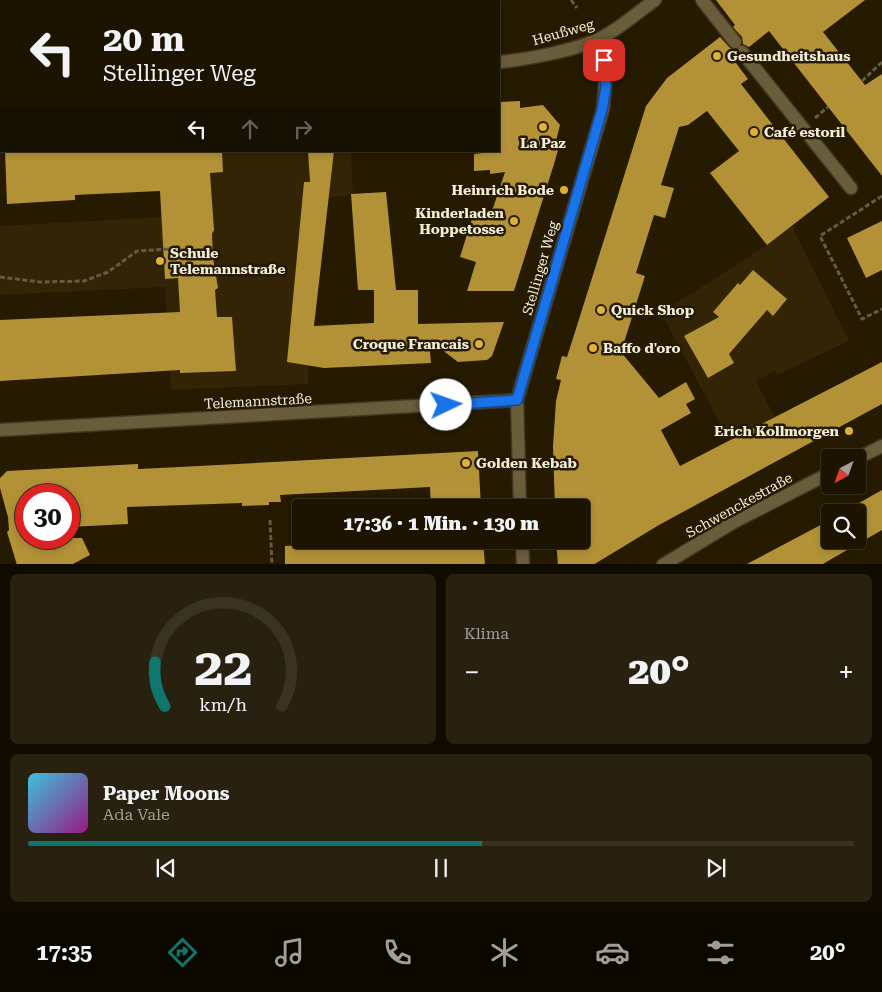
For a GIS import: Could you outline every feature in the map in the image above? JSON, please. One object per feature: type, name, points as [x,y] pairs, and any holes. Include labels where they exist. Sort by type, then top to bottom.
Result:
[{"type":"street","name":"Heußweg","points":[[500,62],[538,56],[594,41],[617,28],[655,0]]},
{"type":"street","points":[[702,0],[851,188]]},
{"type":"street","name":"Stellinger Weg","points":[[520,499],[517,400],[602,110],[606,87],[604,60],[594,41]]},
{"type":"street","name":"Telemannstraße","points":[[0,430],[517,400]]},
{"type":"street","points":[[866,454],[882,446]]},
{"type":"street","name":"Schwenckestraße","points":[[663,564],[732,523],[821,477]]},
{"type":"street","points":[[523,549],[524,564]]},
{"type":"path","points":[[571,0],[577,8]]},
{"type":"path","points":[[862,81],[882,62]]},
{"type":"path","points":[[882,196],[820,236],[862,319],[882,309]]},
{"type":"path","points":[[0,277],[40,282],[84,280],[108,272],[137,251],[170,249]]},
{"type":"path","points":[[270,520],[272,564]]},
{"type":"shaded area","name":"Schule Telemannstraße","points":[[159,152],[351,152],[353,194],[328,198],[308,365],[308,384],[171,390],[165,287],[0,295],[0,226],[161,217]]},
{"type":"shaded area","points":[[792,226],[849,341],[777,375],[775,371],[756,381],[793,453],[705,499],[686,463],[729,440],[661,313],[767,245]]},
{"type":"building","points":[[716,0],[865,0],[823,32],[865,85],[882,74],[882,176],[769,31],[749,47],[743,44],[742,37],[733,27],[735,25]]},
{"type":"building","points":[[720,37],[734,50],[736,57],[733,59],[748,79],[741,84],[829,197],[767,245],[710,173],[739,151],[707,111],[688,125],[679,127],[661,185],[674,188],[665,218],[654,215],[636,273],[645,276],[621,352],[659,398],[686,382],[695,399],[686,404],[691,413],[661,430],[680,466],[882,362],[882,404],[659,525],[595,564],[558,564],[557,549],[590,549],[590,499],[555,499],[553,446],[556,401],[561,380],[556,379],[562,356],[567,357],[646,106],[667,78]]},
{"type":"building","points":[[520,101],[520,108],[543,105],[560,125],[555,145],[559,147],[514,291],[467,291],[476,262],[460,257],[475,209],[491,214],[505,172],[490,174],[490,170],[474,171],[474,154],[500,152],[500,102]]},
{"type":"building","points":[[5,152],[222,152],[223,172],[210,173],[214,230],[212,234],[213,258],[218,288],[215,290],[217,317],[232,317],[236,371],[180,373],[180,370],[0,381],[0,320],[180,312],[178,278],[165,279],[160,191],[75,195],[75,200],[7,204]]},
{"type":"building","points":[[308,152],[334,152],[314,326],[374,323],[374,290],[358,290],[351,194],[386,192],[396,290],[418,290],[418,324],[504,322],[492,356],[487,360],[458,362],[429,340],[431,363],[324,368],[287,362],[304,182],[310,182]]},
{"type":"building","points":[[882,221],[882,270],[866,278],[847,238]]},
{"type":"building","points":[[753,270],[787,299],[773,316],[767,310],[729,354],[734,363],[708,378],[684,336],[719,317],[713,312],[738,283],[740,285]]},
{"type":"building","points":[[478,451],[481,499],[431,499],[430,487],[280,495],[281,502],[269,502],[269,505],[242,506],[242,503],[127,507],[128,524],[80,526],[80,484],[15,484],[15,549],[80,549],[80,538],[82,538],[90,555],[73,564],[17,564],[7,532],[9,530],[8,517],[0,488],[0,478],[7,471],[138,464],[138,469]]},
{"type":"building","points":[[882,490],[882,530],[866,539],[866,504],[857,504]]},
{"type":"building","points":[[821,525],[821,549],[849,549],[823,564],[747,564]]},
{"type":"building","points":[[285,546],[292,546],[292,549],[484,549],[485,564],[285,564]]},
{"type":"place","name":"Gesundheitshaus","points":[[717,56]]},
{"type":"place","name":"La Paz","points":[[543,127]]},
{"type":"place","name":"Café estoril","points":[[754,132]]},
{"type":"place","name":"Heinrich Bode","points":[[564,190]]},
{"type":"place","name":"Kinderladen Hoppetosse","points":[[514,221]]},
{"type":"place","name":"Schule Telemannstraße","points":[[160,261]]},
{"type":"place","name":"Quick Shop","points":[[601,310]]},
{"type":"place","name":"Croque Francais","points":[[479,344]]},
{"type":"place","name":"Baffo d'oro","points":[[593,348]]},
{"type":"place","name":"Erich Kollmorgen","points":[[849,431]]},
{"type":"place","name":"Golden Kebab","points":[[466,463]]},
{"type":"route","points":[[446,405],[517,400],[602,110],[606,87],[604,60]]}]
